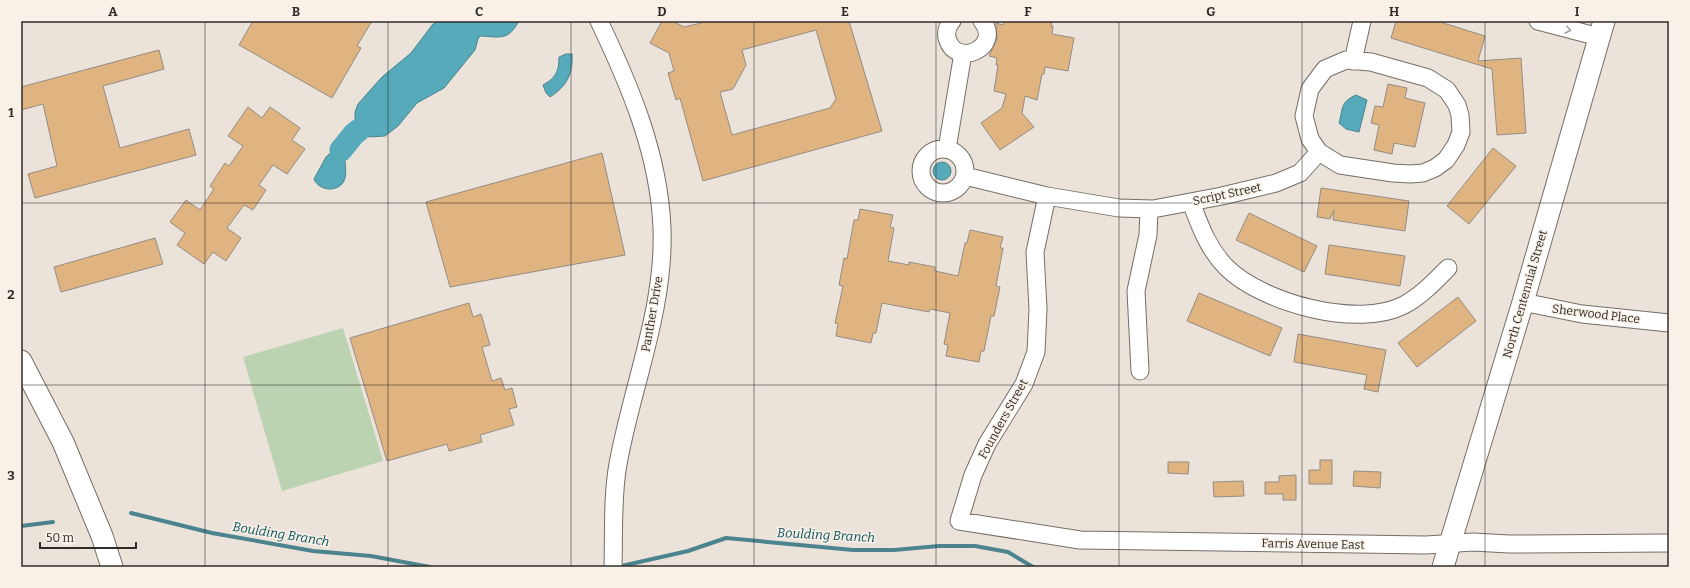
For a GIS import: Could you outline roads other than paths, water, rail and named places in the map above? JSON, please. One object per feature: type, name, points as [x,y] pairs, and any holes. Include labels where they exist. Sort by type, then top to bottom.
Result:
[{"type":"main road","name":"North Centennial Street","points":[[1443,567],[1523,302],[1602,29]]},
{"type":"main road","points":[[21,361],[63,442],[102,536],[110,566]]},
{"type":"street","name":"Panther Drive","points":[[599,21],[636,104],[653,163],[662,228],[658,292],[618,466],[614,567]]},
{"type":"street","points":[[952,21],[947,29],[949,43],[957,51],[970,54],[977,51],[984,44],[987,37],[987,30],[982,21]]},
{"type":"street","points":[[1353,60],[1362,21]]},
{"type":"street","points":[[1538,21],[1602,29]]},
{"type":"street","points":[[947,149],[963,53]]},
{"type":"street","points":[[1346,60],[1371,62],[1428,78],[1447,90],[1457,105],[1460,115],[1461,132],[1459,138],[1446,160],[1435,168],[1423,173],[1392,173],[1340,165],[1319,152],[1310,139],[1304,116],[1310,89],[1325,68],[1346,60]]},
{"type":"street","points":[[940,148],[947,149],[954,151],[964,162],[966,169],[965,176],[957,188],[944,194],[936,193],[924,184],[920,169],[922,161],[933,150],[940,148]]},
{"type":"street","name":"Script Street","points":[[965,176],[1047,196],[1119,208],[1149,209],[1191,202],[1276,183],[1300,174],[1319,152]]},
{"type":"street","name":"Founders Street","points":[[959,521],[973,475],[988,444],[1024,384],[1036,352],[1038,308],[1035,252],[1047,196]]},
{"type":"street","points":[[1191,202],[1208,245],[1227,268],[1252,287],[1301,306],[1323,311],[1350,314],[1378,313],[1403,306],[1422,294],[1448,268]]},
{"type":"street","points":[[1140,371],[1136,291],[1148,235],[1149,209]]},
{"type":"street","name":"Sherwood Place","points":[[1523,302],[1582,314],[1669,323]]},
{"type":"street","name":"Farris Avenue East","points":[[959,521],[1080,540],[1426,545],[1473,542],[1509,544],[1669,543]]},
{"type":"water","points":[[439,21],[519,21],[507,35],[499,37],[480,36],[475,50],[444,88],[417,103],[398,126],[385,136],[369,137],[359,130],[355,123],[355,112],[358,104],[382,77],[411,53],[433,24]]},
{"type":"water","points":[[566,54],[572,54],[571,68],[568,79],[556,93],[550,97],[546,93],[543,85],[554,77],[558,66],[559,57]]},
{"type":"water","points":[[1356,95],[1367,100],[1359,132],[1346,129],[1339,123],[1343,106],[1347,100]]},
{"type":"water","points":[[336,148],[345,152],[345,178],[343,183],[335,188],[325,188],[320,186],[314,179],[326,157]]},
{"type":"water","points":[[942,162],[946,163],[950,167],[950,175],[946,179],[942,180],[938,179],[934,175],[933,171],[934,167],[938,163]]},
{"type":"waterway","points":[[341,150],[359,130]]},
{"type":"waterway","name":"Boulding Branch","points":[[131,513],[212,533],[313,551],[371,556],[430,567]]},
{"type":"waterway","name":"Boulding Branch","points":[[21,526],[53,522]]},
{"type":"waterway","name":"Boulding Branch","points":[[617,567],[688,551],[726,538],[853,550],[894,550],[939,546],[975,546],[1008,552],[1033,567]]}]
